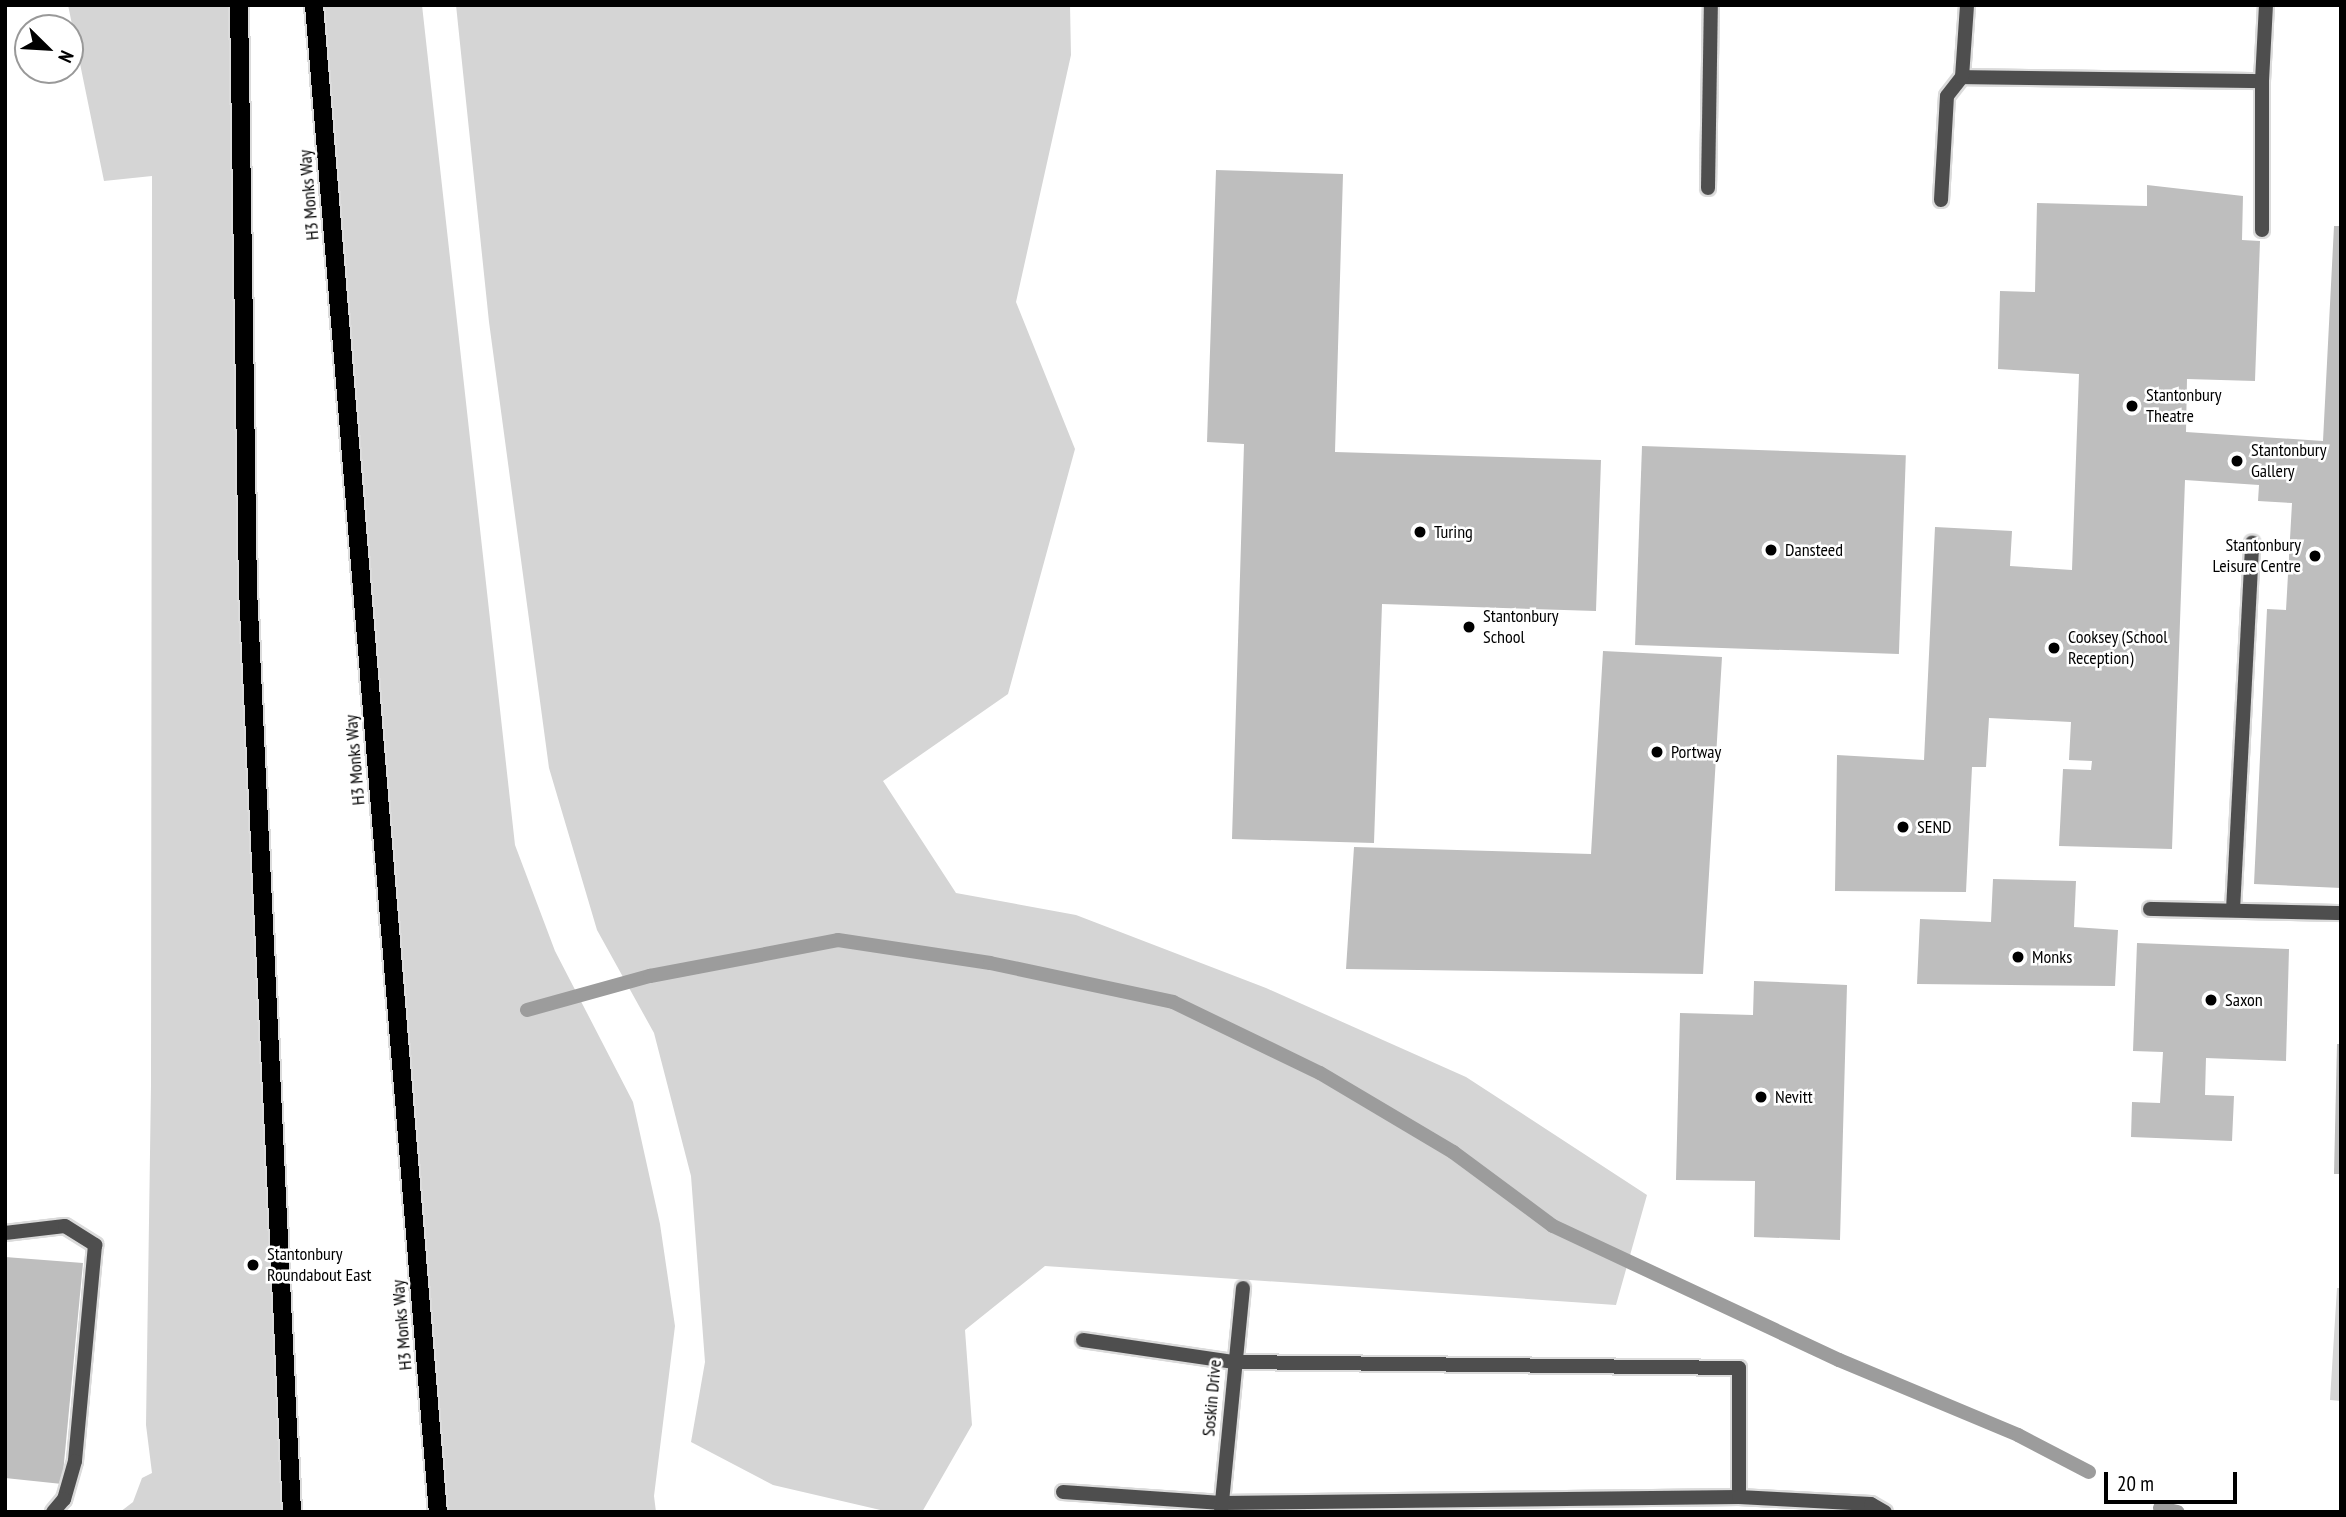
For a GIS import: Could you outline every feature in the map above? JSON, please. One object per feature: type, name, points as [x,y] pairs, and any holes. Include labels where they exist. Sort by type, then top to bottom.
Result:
[{"type":"main road","points":[[239,5],[248,589],[292,1512]]},
{"type":"main road","name":"H3 Monks Way","points":[[314,5],[439,1512]]},
{"type":"street","points":[[1708,187],[1711,5]]},
{"type":"street","points":[[1941,200],[1947,96],[1962,77],[1967,5]]},
{"type":"street","points":[[2262,230],[2262,81],[2266,5]]},
{"type":"street","points":[[1962,77],[2262,81]]},
{"type":"street","points":[[2233,910],[2252,542]]},
{"type":"street","points":[[2150,909],[2341,913]]},
{"type":"street","points":[[5,1233],[65,1226],[95,1245],[75,1461],[64,1499],[53,1512]]},
{"type":"street","name":"Soskin Drive","points":[[1222,1507],[1243,1288]]},
{"type":"street","points":[[1083,1340],[1234,1362],[1739,1368],[1739,1497]]},
{"type":"street","points":[[1063,1492],[1222,1507],[1739,1497],[1871,1504],[1885,1512]]},
{"type":"shaded area","points":[[68,5],[239,5],[248,589],[292,1512],[120,1512],[133,1502],[142,1478],[152,1473],[146,1425],[151,1085],[152,176],[104,181],[84,83],[84,14],[70,14]]},
{"type":"shaded area","points":[[314,5],[422,5],[515,845],[555,951],[633,1102],[660,1224],[675,1326],[654,1496],[656,1512],[438,1512]]},
{"type":"shaded area","points":[[456,5],[1070,5],[1071,55],[1016,302],[1075,449],[1008,694],[883,781],[956,893],[1076,915],[1266,988],[1466,1077],[1647,1195],[1616,1305],[1045,1266],[965,1330],[972,1425],[922,1512],[889,1512],[773,1485],[691,1442],[705,1362],[691,1176],[654,1033],[597,930],[549,768],[489,322]]},
{"type":"shaded area","points":[[2337,1288],[2341,1288],[2341,1401],[2330,1400]]},
{"type":"building","name":"Turing","points":[[1216,170],[1343,174],[1335,452],[1601,460],[1596,611],[1382,604],[1374,843],[1232,839],[1244,444],[1207,442]]},
{"type":"building","points":[[2147,185],[2243,196],[2242,240],[2260,241],[2255,381],[2187,379],[2186,432],[2323,441],[2334,226],[2341,226],[2341,888],[2254,884],[2267,609],[2286,610],[2292,503],[2258,501],[2259,485],[2185,480],[2172,849],[2059,846],[2063,769],[2091,770],[2092,761],[2069,760],[2071,722],[1989,718],[1986,767],[1972,767],[1966,892],[1835,891],[1837,755],[1924,760],[1935,527],[2012,531],[2010,566],[2072,570],[2079,374],[1998,369],[2000,291],[2035,292],[2037,203],[2147,206]]},
{"type":"building","name":"Dansteed","points":[[1642,446],[1906,455],[1899,654],[1635,645]]},
{"type":"building","name":"Portway","points":[[1603,651],[1722,657],[1703,974],[1346,969],[1354,847],[1591,854]]},
{"type":"building","name":"Monks","points":[[1993,879],[2076,881],[2074,927],[2118,930],[2115,986],[1917,984],[1920,919],[1991,922]]},
{"type":"building","name":"Saxon","points":[[2137,943],[2289,949],[2286,1061],[2206,1058],[2205,1095],[2234,1096],[2232,1141],[2131,1137],[2132,1102],[2160,1103],[2163,1052],[2133,1051]]},
{"type":"building","name":"Nevitt","points":[[1754,981],[1847,985],[1840,1240],[1754,1237],[1755,1181],[1676,1180],[1680,1013],[1753,1015]]},
{"type":"building","points":[[2337,1044],[2341,1044],[2341,1174],[2334,1174]]},
{"type":"building","points":[[5,1257],[83,1263],[62,1484],[5,1478]]},
{"type":"waterway","points":[[527,1010],[650,976],[838,940],[990,963],[1173,1002],[1320,1073],[1453,1152],[1553,1226],[1839,1360],[2018,1435],[2089,1472]]},
{"type":"waterway","points":[[2160,1508],[2178,1512]]},
{"type":"place","name":"Stantonbury Theatre","points":[[2132,406]]},
{"type":"place","name":"Stantonbury Gallery","points":[[2237,461]]},
{"type":"place","name":"Turing","points":[[1420,532]]},
{"type":"place","name":"Dansteed","points":[[1771,550]]},
{"type":"place","name":"Stantonbury Leisure Centre","points":[[2315,556]]},
{"type":"place","name":"Stantonbury School","points":[[1469,627]]},
{"type":"place","name":"Cooksey (School Reception)","points":[[2054,648]]},
{"type":"place","name":"Portway","points":[[1657,752]]},
{"type":"place","name":"SEND","points":[[1903,827]]},
{"type":"place","name":"Monks","points":[[2018,957]]},
{"type":"place","name":"Saxon","points":[[2211,1000]]},
{"type":"place","name":"Nevitt","points":[[1761,1097]]},
{"type":"place","name":"Stantonbury Roundabout East","points":[[253,1265]]}]
